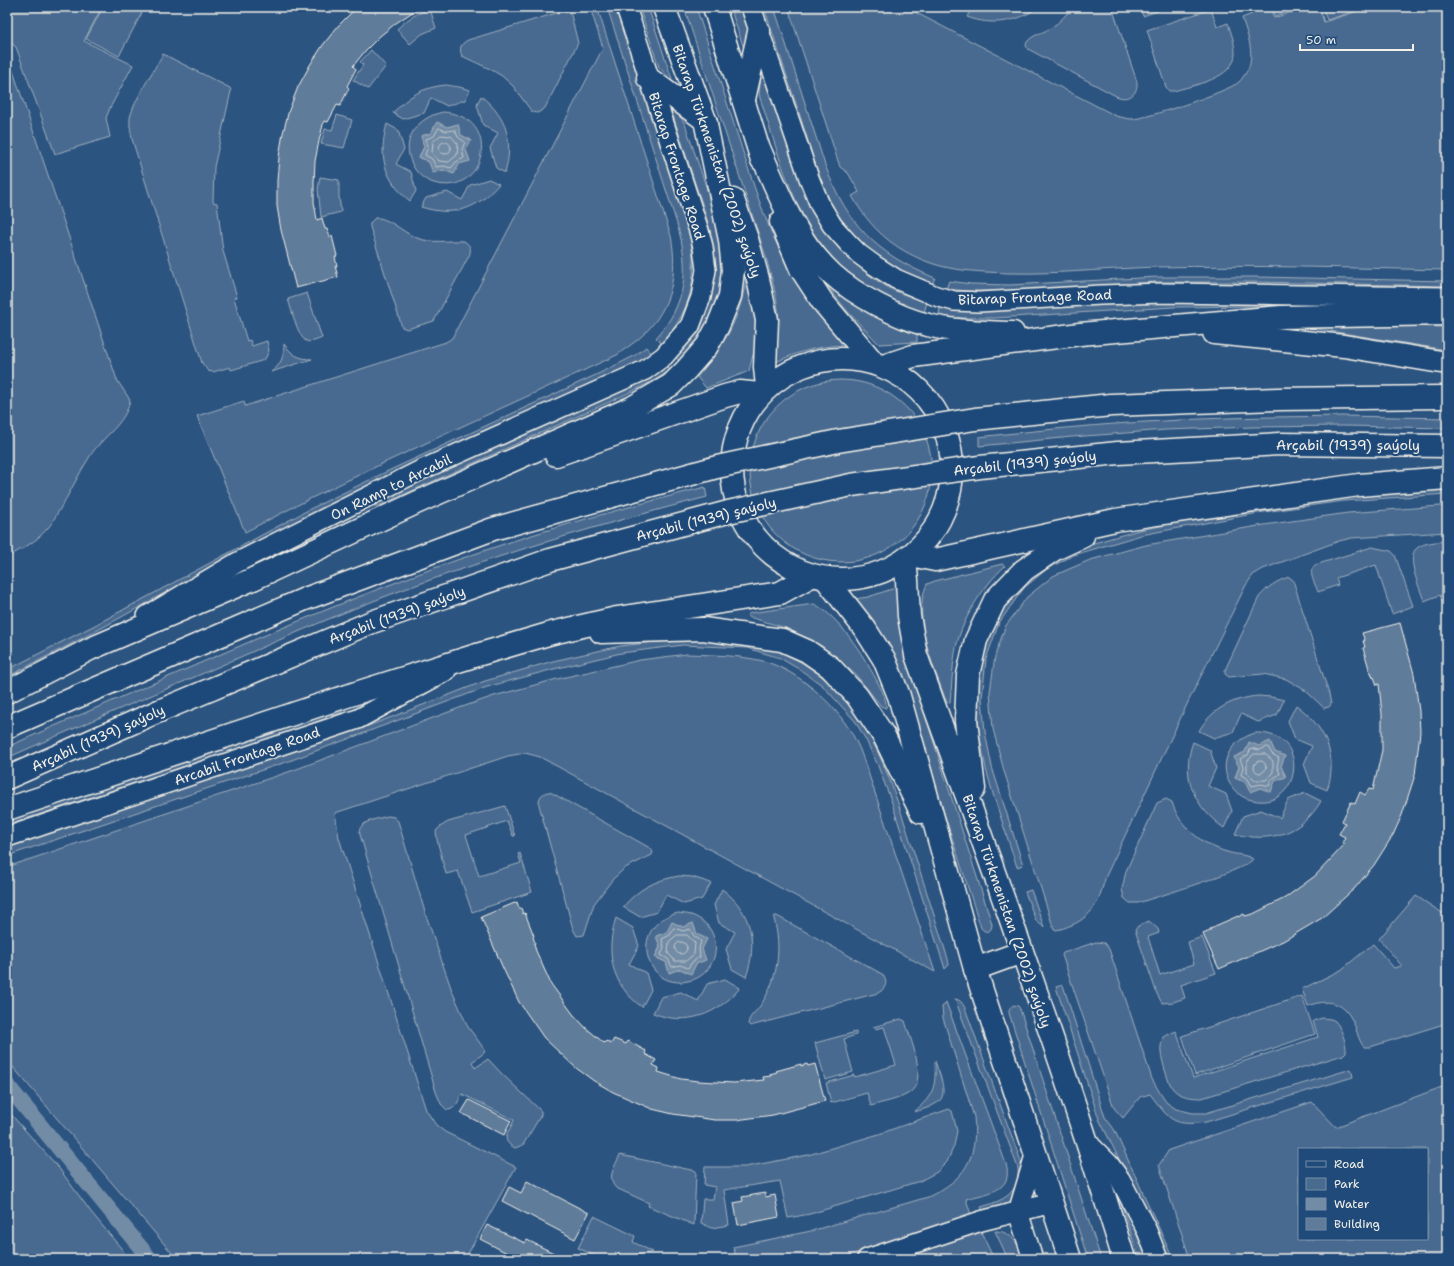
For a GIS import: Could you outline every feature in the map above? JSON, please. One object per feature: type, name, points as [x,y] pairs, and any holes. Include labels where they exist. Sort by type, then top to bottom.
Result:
[{"type":"main road","name":"Bitarap Türkmenistan (2002) şaýoly","points":[[664,7],[747,239],[758,279],[767,320],[764,391]]},
{"type":"main road","points":[[714,7],[744,100],[781,224],[800,269],[822,301],[879,364],[916,386],[940,416],[952,452],[951,491],[937,527],[908,558],[887,570],[867,577],[847,580],[819,577],[782,562],[758,541],[740,514],[732,483],[732,451],[742,421],[764,391],[791,371],[818,361],[846,358],[879,364],[913,356],[1080,334],[1281,317],[1447,314]]},
{"type":"main road","points":[[744,100],[759,32]]},
{"type":"main road","points":[[7,692],[90,649],[253,579],[418,502],[631,408],[671,385],[707,346],[718,326],[730,296],[733,270],[730,240],[705,120],[648,78]]},
{"type":"main road","points":[[758,146],[792,222],[812,252],[833,274],[870,300],[894,313],[928,325],[974,331],[1080,334]]},
{"type":"main road","points":[[1153,328],[1344,346],[1447,363]]},
{"type":"main road","points":[[418,502],[631,430],[725,396],[740,392],[764,391]]},
{"type":"main road","points":[[7,727],[305,599],[493,529],[717,467],[838,441],[975,419],[1111,404],[1278,399],[1445,398]]},
{"type":"main road","name":"Arçabil (1939) şaýoly","points":[[7,778],[159,711],[372,622],[550,560],[728,512],[851,485],[980,467],[1118,452],[1280,444],[1447,446]]},
{"type":"main road","points":[[908,558],[935,560],[1115,520],[1359,485],[1447,478]]},
{"type":"main road","points":[[992,868],[972,782],[966,722],[968,675],[976,640],[995,600],[1024,570],[1055,550],[1115,520]]},
{"type":"main road","name":"Bitarap Türkmenistan (2002) şaýoly","points":[[908,558],[907,580],[909,616],[916,655],[1022,952],[1087,1142],[1124,1259]]},
{"type":"main road","points":[[7,809],[356,693],[552,633],[617,618],[780,593],[819,577]]},
{"type":"main road","points":[[819,577],[865,629],[884,659],[896,688],[975,969],[1070,1259]]},
{"type":"main road","points":[[552,633],[703,629],[782,640],[807,651],[830,667],[857,696],[884,736],[916,802],[950,879]]},
{"type":"main road","points":[[975,969],[1022,952]]},
{"type":"street","name":"Bitarap Frontage Road","points":[[626,7],[703,247],[706,270],[701,297],[690,326]]},
{"type":"street","name":"Bitarap Frontage Road","points":[[751,7],[809,178],[820,205],[832,225],[849,244],[874,265],[896,279],[936,296],[954,301],[979,302],[1101,294],[1163,292],[1447,297]]},
{"type":"street","name":"On Ramp to Arcabil","points":[[90,649],[238,562],[419,471],[644,370],[664,356],[690,326]]},
{"type":"street","name":"Arcabil Frontage Road","points":[[7,837],[358,719],[477,655]]},
{"type":"street","points":[[1087,1142],[1109,1164],[1120,1179],[1147,1231],[1158,1259]]},
{"type":"street","points":[[1033,1259],[1018,1212],[1036,1152]]},
{"type":"street","points":[[867,1259],[981,1221],[1052,1203]]},
{"type":"green space","points":[[7,7],[102,7],[84,41],[133,65],[106,118],[110,137],[55,154],[16,47],[7,40]]},
{"type":"green space","points":[[103,7],[145,7],[119,56],[86,39]]},
{"type":"green space","points":[[590,7],[597,7],[671,236],[674,263],[673,276],[667,301],[661,312],[644,334],[617,355],[383,463],[245,532],[197,416],[244,401],[245,406],[446,342],[452,338],[603,48]]},
{"type":"green space","points":[[607,7],[616,7],[686,221],[693,255],[692,286],[688,301],[673,330],[662,344],[656,338],[674,312],[680,298],[683,284],[684,255],[677,224]]},
{"type":"green space","points":[[639,7],[648,7],[673,82],[659,67]]},
{"type":"green space","points":[[684,7],[696,7],[754,186],[767,222],[778,246],[797,280],[850,345],[830,346],[811,350],[792,355],[774,363],[778,309],[773,283],[766,257]]},
{"type":"green space","points":[[730,7],[742,7],[748,28],[746,55]]},
{"type":"green space","points":[[764,7],[774,7],[825,165],[843,204],[866,235],[880,247],[896,259],[935,278],[931,286],[894,267],[871,251],[851,231],[835,210],[819,176]]},
{"type":"green space","points":[[788,7],[905,7],[1116,116],[1132,119],[1187,104],[1220,92],[1239,82],[1247,71],[1251,56],[1250,43],[1242,18],[1252,14],[1249,7],[1270,7],[1274,18],[1307,7],[1319,7],[1324,22],[1370,7],[1447,7],[1447,270],[1192,266],[1050,273],[1007,273],[979,272],[957,269],[928,262],[915,257],[893,244],[875,228],[852,196],[859,192],[848,173],[840,167]]},
{"type":"green space","points":[[972,7],[1038,7],[1022,17],[1013,20],[995,22],[976,20],[967,17]]},
{"type":"green space","points":[[1072,7],[1112,7],[1137,82],[1136,90],[1131,96],[1124,98],[1116,96],[1028,49],[1026,46],[1030,39],[1055,25]]},
{"type":"green space","points":[[1140,7],[1169,7],[1143,16]]},
{"type":"green space","points":[[1272,7],[1302,7],[1275,16]]},
{"type":"green space","points":[[1322,7],[1367,7],[1327,20]]},
{"type":"green space","points":[[430,9],[436,28],[422,34],[410,44],[397,29],[412,17]]},
{"type":"green space","points":[[1211,9],[1217,27],[1228,23],[1233,38],[1235,53],[1233,62],[1221,75],[1212,80],[1174,91],[1169,91],[1166,87],[1147,30]]},
{"type":"green space","points":[[563,11],[569,12],[571,15],[578,43],[545,108],[537,113],[532,112],[513,86],[502,76],[462,56],[461,47],[463,43],[468,40]]},
{"type":"green space","points":[[371,50],[386,66],[368,89],[353,80],[363,65],[360,62]]},
{"type":"green space","points":[[7,53],[117,380],[130,400],[124,416],[95,449],[81,470],[50,526],[43,534],[7,557]]},
{"type":"green space","points":[[163,54],[230,88],[231,91],[214,167],[213,202],[217,203],[223,251],[237,297],[234,298],[247,341],[250,340],[252,346],[267,341],[269,351],[265,359],[261,361],[231,370],[230,367],[213,372],[208,371],[202,363],[132,139],[130,118],[132,111],[139,95]]},
{"type":"green space","points":[[762,69],[801,183],[813,211],[825,231],[841,251],[882,284],[897,292],[927,302],[924,313],[900,304],[870,290],[863,285],[841,267],[823,247],[808,225],[786,176],[760,98],[759,92]]},
{"type":"green space","points":[[446,85],[470,90],[465,100],[447,106],[431,98],[424,113],[403,119],[393,113],[416,93],[430,88]]},
{"type":"green space","points":[[481,96],[497,112],[506,130],[509,150],[505,173],[496,168],[490,148],[498,133],[483,125],[477,105]]},
{"type":"green space","points":[[670,107],[685,124],[715,213],[724,257],[721,289],[716,306],[700,338],[681,362],[675,357],[697,327],[709,298],[713,281],[714,250],[711,234]]},
{"type":"green space","points":[[443,112],[462,117],[475,127],[481,140],[481,155],[476,168],[466,179],[452,184],[434,183],[418,173],[412,164],[408,146],[410,138],[419,124],[434,115]],"holes":[[[424,147],[429,162],[419,157]]]},
{"type":"green space","points":[[337,115],[352,120],[344,148],[321,144],[325,129],[332,130]]},
{"type":"green space","points":[[387,124],[398,130],[404,149],[396,164],[411,172],[416,191],[410,201],[394,185],[385,167],[383,147]]},
{"type":"green space","points":[[320,177],[339,180],[341,212],[321,217],[318,189]]},
{"type":"green space","points":[[489,179],[499,184],[482,200],[464,209],[444,211],[421,207],[426,198],[447,192],[462,200],[470,185]]},
{"type":"green space","points":[[375,218],[380,218],[390,222],[412,236],[423,240],[464,241],[468,244],[470,249],[469,256],[434,321],[407,329],[402,327],[370,227],[370,223]]},
{"type":"green space","points":[[1158,277],[1258,277],[1447,281],[1447,286],[1256,282],[1155,282],[1009,291],[968,291],[946,289],[949,281],[971,284],[1009,285]]},
{"type":"green space","points":[[749,279],[752,285],[757,330],[755,347],[749,371],[706,388],[697,377],[715,355],[735,321],[746,280]]},
{"type":"green space","points":[[831,284],[917,332],[917,342],[879,344],[848,312],[828,287]]},
{"type":"green space","points":[[307,293],[322,338],[310,342],[306,341],[300,334],[288,299]]},
{"type":"green space","points":[[1172,299],[1355,305],[1173,307],[995,318],[939,316],[940,307]]},
{"type":"green space","points":[[1345,325],[1447,327],[1447,350],[1311,328]]},
{"type":"green space","points":[[284,344],[296,356],[312,359],[271,372],[281,360]]},
{"type":"green space","points":[[646,347],[652,354],[639,362],[313,513],[98,630],[7,677],[7,670],[95,625],[310,509],[388,471],[600,373],[634,356]]},
{"type":"green space","points":[[666,366],[670,370],[657,379],[620,397],[378,506],[374,506],[373,504],[375,501]]},
{"type":"green space","points":[[841,380],[859,382],[876,387],[899,401],[911,413],[925,436],[930,453],[932,471],[930,489],[925,506],[911,529],[899,541],[876,555],[859,560],[841,562],[823,560],[806,555],[783,541],[771,529],[757,506],[752,489],[750,471],[752,453],[757,436],[771,413],[783,401],[806,387],[823,382]]},
{"type":"green space","points":[[1343,416],[1447,418],[1447,428],[1343,426],[1166,430],[979,446],[979,437],[1141,422],[1253,417]]},
{"type":"green space","points":[[705,487],[707,497],[631,517],[517,551],[405,589],[304,630],[7,758],[7,747],[258,638],[372,591],[515,540]]},
{"type":"green space","points":[[1447,487],[1447,494],[1344,501],[1264,512],[1141,535],[1074,555],[1047,569],[1025,587],[999,623],[986,659],[982,698],[985,732],[992,767],[1023,865],[1017,867],[986,769],[979,733],[976,699],[980,658],[993,621],[1013,592],[1043,565],[1087,545],[1139,530],[1343,494]]},
{"type":"green space","points":[[1447,506],[1447,532],[1352,538],[1339,541],[1263,569],[1253,575],[1246,585],[1190,698],[1106,876],[1095,905],[1080,921],[1059,930],[1054,930],[1004,771],[993,729],[990,692],[995,656],[1005,627],[1027,597],[1053,576],[1090,560],[1146,545],[1264,525],[1348,513]]},
{"type":"green space","points":[[1447,541],[1447,608],[1445,609],[1440,595],[1424,601],[1414,573],[1412,558],[1414,552],[1420,546]]},
{"type":"green space","points":[[1372,547],[1391,551],[1395,555],[1413,606],[1392,614],[1376,565],[1336,578],[1338,585],[1318,592],[1312,574],[1315,565]]},
{"type":"green space","points":[[1002,564],[1005,566],[996,574],[980,595],[962,629],[954,659],[950,702],[947,703],[931,660],[923,628],[923,597],[927,584]]},
{"type":"green space","points":[[1289,577],[1293,580],[1329,694],[1331,704],[1329,707],[1324,708],[1306,691],[1286,679],[1263,674],[1229,677],[1225,674],[1225,670],[1259,597],[1272,585]]},
{"type":"green space","points":[[901,586],[904,649],[992,924],[991,929],[988,931],[981,928],[902,682],[848,600],[868,597]]},
{"type":"green space","points":[[814,604],[832,617],[850,637],[871,669],[881,689],[886,708],[881,706],[856,675],[822,646],[786,628],[747,616],[750,613]]},
{"type":"green space","points":[[682,639],[720,640],[745,643],[781,652],[800,661],[819,674],[844,698],[870,737],[889,779],[948,959],[949,965],[945,969],[892,803],[878,766],[855,721],[822,685],[802,671],[780,658],[747,648],[683,645],[621,653],[487,687],[289,761],[7,856],[7,847],[371,725],[485,681],[553,661],[620,646]]},
{"type":"green space","points":[[687,654],[744,658],[763,661],[777,666],[791,673],[817,692],[840,716],[849,728],[861,752],[935,972],[540,757],[525,753],[508,756],[335,813],[339,838],[426,1110],[436,1125],[445,1132],[516,1167],[465,1259],[177,1259],[7,1060],[7,867],[294,770],[494,696],[557,679],[640,660]]},
{"type":"green space","points":[[1258,696],[1284,700],[1277,715],[1258,722],[1241,714],[1233,732],[1214,738],[1199,731],[1210,717],[1224,706],[1240,699]]},
{"type":"green space","points":[[1296,705],[1314,722],[1326,742],[1330,753],[1331,765],[1327,790],[1311,783],[1304,764],[1312,746],[1295,739],[1288,721]]},
{"type":"green space","points":[[339,709],[344,709],[342,712],[300,728],[7,825],[7,818]]},
{"type":"green space","points":[[1255,733],[1274,736],[1286,744],[1292,756],[1294,770],[1290,784],[1281,794],[1269,800],[1252,800],[1242,796],[1232,787],[1226,775],[1225,767],[1229,752],[1247,736]],"holes":[[[1239,767],[1245,782],[1235,778]]]},
{"type":"green space","points":[[1193,742],[1210,750],[1216,768],[1208,786],[1226,794],[1232,811],[1224,828],[1205,811],[1193,791],[1189,779],[1188,767],[1189,755]]},
{"type":"green space","points":[[547,792],[552,793],[650,848],[653,852],[652,855],[625,868],[612,880],[594,904],[584,935],[577,936],[573,929],[539,805],[540,797]]},
{"type":"green space","points":[[1305,793],[1321,801],[1313,812],[1295,828],[1273,836],[1248,837],[1235,834],[1243,816],[1261,810],[1280,818],[1288,800]]},
{"type":"green space","points":[[1166,799],[1172,802],[1175,811],[1186,827],[1201,840],[1218,849],[1247,856],[1253,859],[1235,870],[1200,883],[1138,903],[1130,903],[1124,898],[1122,889],[1126,871],[1157,803]]},
{"type":"green space","points":[[505,806],[515,836],[513,836],[507,821],[466,835],[479,876],[521,863],[518,854],[520,853],[532,892],[472,912],[458,871],[446,874],[436,831],[448,822]]},
{"type":"green space","points":[[388,816],[394,817],[398,821],[425,912],[452,991],[468,1027],[485,1050],[484,1053],[472,1062],[475,1068],[488,1059],[541,1111],[541,1115],[523,1145],[515,1148],[507,1142],[506,1139],[514,1120],[462,1094],[455,1107],[447,1110],[441,1104],[436,1092],[359,831],[363,824]]},
{"type":"green space","points":[[679,876],[692,877],[711,883],[702,899],[684,904],[666,895],[657,912],[640,917],[623,907],[635,895],[648,886],[662,880]]},
{"type":"green space","points":[[722,889],[740,907],[750,929],[752,952],[746,977],[732,969],[726,949],[735,932],[719,923],[714,905]]},
{"type":"green space","points":[[1031,890],[1044,927],[1036,921],[1025,892]]},
{"type":"green space","points":[[1416,896],[1447,916],[1447,1023],[1370,1047],[1364,1047],[1353,1022],[1343,1008],[1327,1002],[1308,1006],[1302,989],[1341,970],[1373,944],[1394,968],[1402,966],[1379,939]]},
{"type":"green space","points":[[678,913],[692,915],[703,921],[708,926],[714,938],[715,952],[710,966],[701,976],[688,981],[673,981],[661,976],[652,967],[647,955],[647,942],[652,930],[662,919]],"holes":[[[660,947],[680,969],[655,957]]]},
{"type":"green space","points":[[775,916],[882,974],[886,982],[885,987],[878,993],[750,1026],[748,1024],[750,1019],[760,1006],[771,986],[777,964],[778,942],[774,919]]},
{"type":"green space","points":[[616,918],[633,928],[639,946],[629,964],[646,973],[651,990],[642,1007],[623,989],[613,967],[611,943]]},
{"type":"green space","points":[[1149,921],[1158,929],[1159,933],[1148,937],[1160,975],[1194,964],[1188,942],[1202,937],[1216,973],[1181,985],[1185,998],[1173,1002],[1162,1003],[1157,994],[1135,930],[1138,926]]},
{"type":"green space","points":[[1096,942],[1104,943],[1109,949],[1152,1079],[1166,1102],[1176,1109],[1193,1113],[1206,1113],[1351,1069],[1353,1077],[1206,1122],[1195,1123],[1178,1122],[1172,1119],[1162,1110],[1150,1094],[1140,1097],[1123,1118],[1114,1108],[1062,955],[1063,953]]},
{"type":"green space","points":[[725,979],[740,988],[722,1005],[712,1011],[701,1016],[678,1019],[653,1013],[661,997],[681,992],[698,1001],[707,984]]},
{"type":"green space","points":[[1063,985],[1105,1117],[1114,1129],[1173,1259],[1165,1259],[1153,1227],[1099,1119],[1056,987]]},
{"type":"green space","points":[[1302,996],[1315,1034],[1195,1075],[1182,1036]]},
{"type":"green space","points":[[955,999],[960,1001],[965,1008],[1023,1167],[1012,1200],[1000,1207],[983,1212],[981,1207],[1002,1199],[1013,1190],[1018,1177],[1018,1168]]},
{"type":"green space","points":[[946,1002],[1006,1164],[1006,1180],[1002,1186],[990,1193],[966,1199],[971,1215],[838,1259],[737,1259],[733,1247],[811,1231],[928,1197],[941,1190],[960,1175],[971,1156],[974,1145],[974,1117],[943,1018],[942,1007]]},
{"type":"green space","points":[[1014,1005],[1018,1006],[1020,1009],[1101,1259],[1088,1259],[1009,1013],[1010,1008]]},
{"type":"green space","points":[[1322,1018],[1335,1021],[1339,1027],[1346,1045],[1346,1052],[1343,1055],[1202,1098],[1179,1094],[1173,1089],[1169,1082],[1161,1053],[1161,1047],[1163,1037],[1176,1031],[1193,1078],[1318,1037],[1313,1021]]},
{"type":"green space","points":[[901,1019],[905,1021],[914,1048],[918,1069],[918,1079],[915,1087],[909,1093],[901,1097],[871,1106],[867,1093],[831,1103],[826,1083],[854,1075],[855,1077],[896,1065],[884,1027],[875,1029],[873,1027]]},
{"type":"green space","points":[[856,1032],[856,1035],[844,1039],[853,1072],[825,1080],[815,1043]]},
{"type":"green space","points":[[935,1061],[941,1078],[943,1091],[940,1101],[925,1109],[914,1112],[930,1095],[935,1078]]},
{"type":"green space","points":[[1447,1085],[1447,1259],[1190,1259],[1159,1165],[1169,1150],[1312,1102],[1336,1127]]},
{"type":"green space","points":[[949,1109],[952,1111],[957,1131],[954,1146],[947,1162],[937,1172],[920,1181],[810,1214],[788,1218],[780,1181],[724,1190],[729,1225],[711,1228],[701,1223],[703,1199],[713,1199],[715,1187],[704,1185],[705,1167],[745,1167],[808,1155],[879,1134]]},
{"type":"green space","points":[[7,1110],[58,1167],[91,1212],[130,1259],[7,1259]]},
{"type":"green space","points":[[620,1155],[696,1171],[694,1225],[648,1206],[649,1203],[616,1188],[612,1180],[612,1172]]},
{"type":"green space","points":[[1118,1194],[1122,1199],[1147,1259],[1139,1259]]},
{"type":"green space","points":[[594,1216],[635,1236],[633,1242],[653,1252],[615,1259],[602,1259],[578,1248]]},
{"type":"green space","points":[[995,1231],[1006,1233],[1014,1240],[1023,1259],[1008,1259]]},
{"type":"green space","points":[[981,1232],[994,1259],[897,1259]]},
{"type":"water","points":[[437,122],[447,127],[458,124],[461,135],[471,140],[466,150],[470,161],[459,164],[454,174],[443,170],[433,173],[429,162],[419,157],[424,147],[421,136],[431,133]]},
{"type":"water","points":[[1270,741],[1275,752],[1285,756],[1281,766],[1286,777],[1275,781],[1271,792],[1260,788],[1250,792],[1245,782],[1235,778],[1239,767],[1234,757],[1245,752],[1249,742],[1259,746]]},
{"type":"water","points":[[672,922],[683,927],[693,923],[697,934],[707,939],[702,949],[706,960],[696,964],[691,974],[680,969],[669,973],[666,962],[655,957],[660,947],[656,936],[667,932]]},
{"type":"building","points":[[357,7],[420,7],[396,23],[366,50],[353,66],[356,69],[347,86],[349,88],[340,106],[337,105],[328,122],[324,121],[315,161],[314,202],[317,220],[322,218],[325,229],[327,229],[330,237],[332,236],[337,256],[335,257],[337,266],[335,266],[338,277],[296,288],[281,230],[277,206],[277,181],[283,133],[289,110],[298,87],[310,65],[338,26]]},
{"type":"building","points":[[1400,623],[1414,674],[1420,732],[1415,775],[1402,815],[1393,835],[1374,865],[1355,888],[1322,918],[1283,941],[1219,969],[1203,934],[1210,931],[1210,929],[1215,926],[1244,914],[1245,916],[1253,914],[1285,898],[1315,876],[1345,844],[1342,843],[1345,837],[1339,834],[1345,823],[1342,821],[1351,802],[1355,804],[1360,792],[1365,795],[1369,789],[1373,790],[1382,750],[1382,714],[1379,684],[1377,685],[1370,672],[1363,648],[1365,647],[1363,641],[1365,641],[1362,633]]},
{"type":"building","points":[[517,902],[523,914],[525,913],[534,936],[536,951],[551,984],[573,1014],[585,1027],[604,1043],[606,1041],[611,1044],[614,1039],[626,1044],[628,1041],[646,1051],[645,1054],[656,1060],[653,1065],[659,1068],[658,1072],[681,1079],[698,1081],[734,1083],[764,1080],[763,1077],[771,1076],[770,1074],[777,1072],[776,1071],[801,1064],[801,1066],[807,1064],[808,1066],[815,1064],[825,1101],[773,1115],[736,1120],[715,1120],[673,1114],[652,1109],[613,1092],[594,1081],[576,1068],[544,1038],[519,1002],[502,966],[481,917]]},
{"type":"building","points":[[469,1100],[511,1121],[504,1135],[461,1113]]},
{"type":"building","points":[[527,1181],[589,1213],[575,1239],[502,1201],[509,1187],[521,1193]]},
{"type":"building","points":[[765,1193],[766,1197],[775,1195],[779,1217],[738,1225],[734,1203],[743,1201],[742,1197]]},
{"type":"building","points":[[487,1225],[525,1243],[527,1240],[566,1259],[507,1259],[509,1254],[480,1239]]},
{"type":"waterway","points":[[7,1085],[150,1259]]}]
